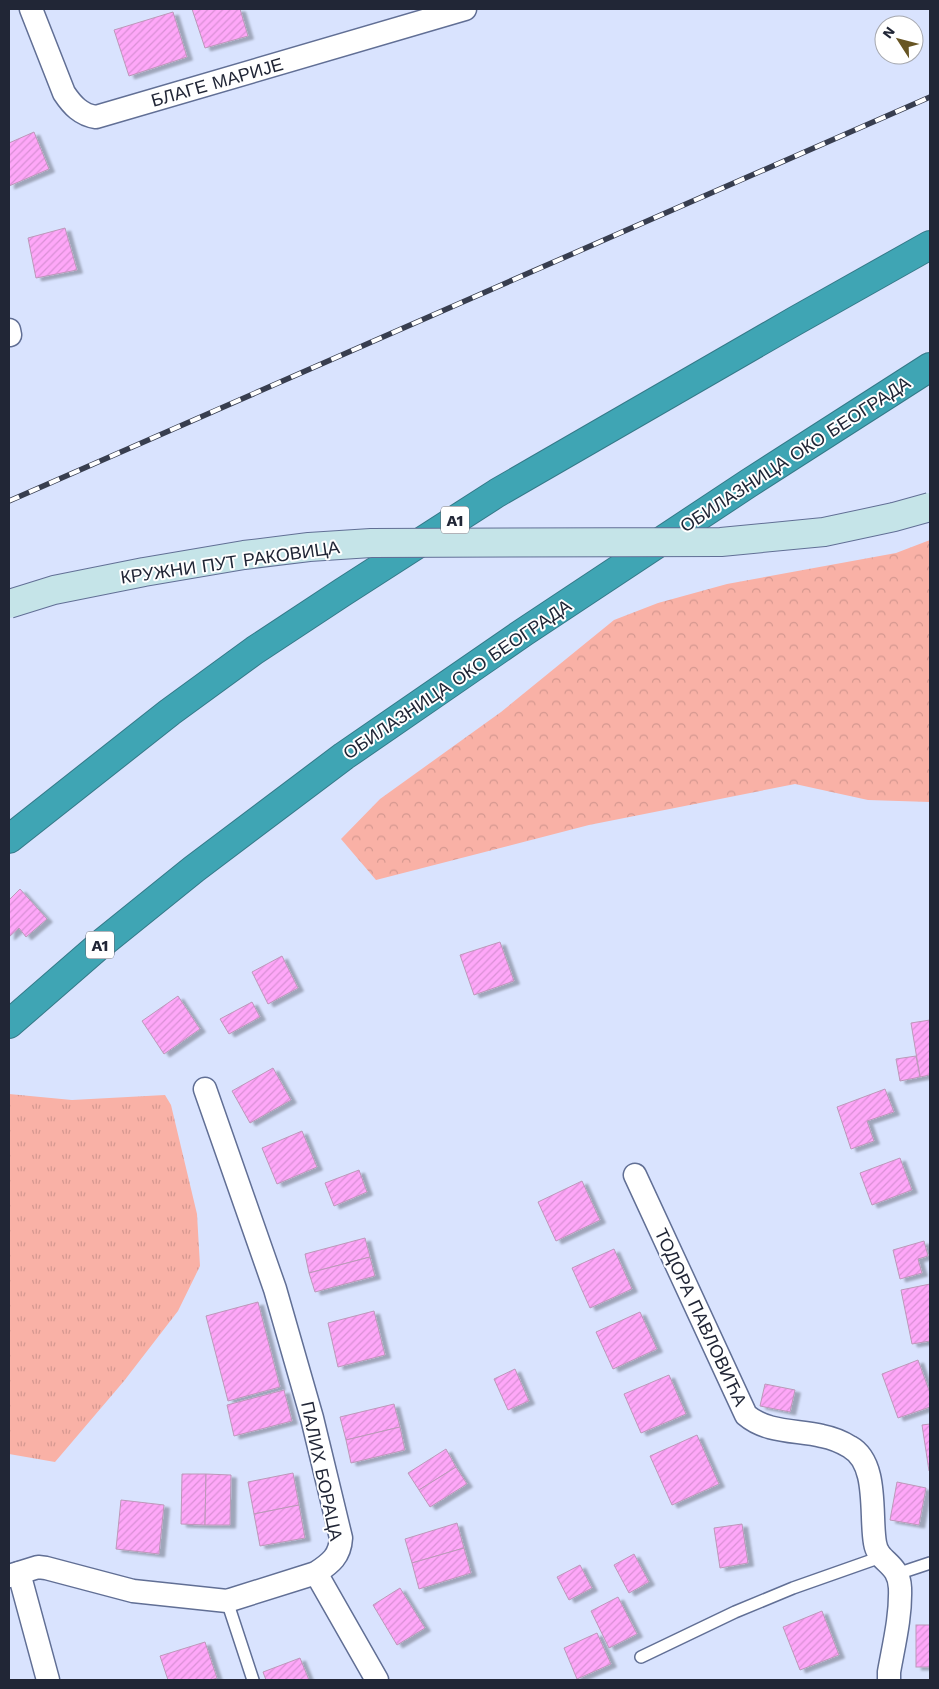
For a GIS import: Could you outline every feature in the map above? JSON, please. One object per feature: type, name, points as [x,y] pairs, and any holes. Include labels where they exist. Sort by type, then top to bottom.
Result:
[{"type":"highway","name":"A1","points":[[9,839],[170,712],[255,650],[343,592],[497,493],[795,320],[930,245]]},
{"type":"highway","name":"ОБИЛАЗНИЦА ОКО БЕОГРАДА","points":[[9,1024],[101,944],[194,869],[344,756],[524,632],[749,483],[930,367]]},
{"type":"main road","name":"КРУЖНИ ПУТ РАКОВИЦА","points":[[9,604],[54,590],[144,572],[309,547],[371,543],[721,542],[824,532],[930,507]]},
{"type":"street","name":"БЛАГЕ МАРИЈЕ","points":[[31,9],[64,93],[80,112],[96,117],[465,9]]},
{"type":"street","name":"ПАЛИХ БОРАЦА","points":[[14,1575],[38,1568],[46,1568],[133,1590],[227,1601],[316,1573],[337,1557],[341,1538],[312,1418],[275,1289],[206,1089]]},
{"type":"street","name":"ТОДОРА ПАВЛОВИЋА","points":[[635,1175],[746,1415],[754,1422],[768,1427],[821,1435],[839,1441],[860,1454],[865,1463],[872,1497],[875,1545],[881,1556],[890,1564],[896,1574]]},
{"type":"street","points":[[316,1573],[378,1680]]},
{"type":"street","points":[[889,1680],[899,1606],[900,1588],[896,1574]]},
{"type":"street","points":[[14,1575],[48,1680]]},
{"type":"lane","points":[[641,1658],[735,1612],[793,1588],[881,1556]]},
{"type":"lane","points":[[896,1574],[930,1563]]},
{"type":"lane","points":[[227,1601],[253,1680]]},
{"type":"green space","points":[[930,540],[930,802],[868,800],[795,784],[589,825],[376,880],[341,839],[380,799],[501,712],[614,620],[658,603],[727,584],[896,553]]},
{"type":"green space","points":[[9,1094],[72,1100],[165,1095],[171,1105],[197,1214],[200,1266],[178,1311],[124,1381],[55,1462],[9,1454]]},
{"type":"building","points":[[192,9],[240,9],[248,36],[205,48]]},
{"type":"building","points":[[173,12],[187,57],[129,76],[114,30]]},
{"type":"building","points":[[34,132],[49,169],[9,186],[9,143]]},
{"type":"building","points":[[65,228],[77,270],[36,278],[28,238]]},
{"type":"building","points":[[20,889],[47,919],[26,937],[19,928],[9,937],[9,900]]},
{"type":"building","points":[[500,942],[514,981],[474,995],[460,955]]},
{"type":"building","points":[[282,956],[298,988],[268,1004],[252,972]]},
{"type":"building","points":[[178,996],[200,1029],[164,1054],[142,1021]]},
{"type":"building","points":[[252,1002],[260,1017],[229,1034],[220,1019]]},
{"type":"building","points":[[930,1020],[930,1075],[920,1077],[911,1023]]},
{"type":"building","points":[[916,1056],[920,1077],[900,1081],[896,1059]]},
{"type":"building","points":[[273,1068],[291,1100],[250,1123],[232,1091]]},
{"type":"building","points":[[885,1089],[894,1112],[867,1121],[874,1141],[851,1149],[837,1107]]},
{"type":"building","points":[[302,1131],[317,1167],[277,1184],[262,1148]]},
{"type":"building","points":[[900,1158],[912,1190],[872,1205],[860,1173]]},
{"type":"building","points":[[359,1170],[367,1192],[334,1206],[325,1183]]},
{"type":"building","points":[[582,1181],[600,1220],[556,1241],[538,1202]]},
{"type":"building","points":[[365,1238],[370,1257],[309,1273],[305,1254]]},
{"type":"building","points":[[924,1241],[928,1256],[918,1259],[922,1273],[900,1279],[893,1250]]},
{"type":"building","points":[[614,1249],[632,1289],[590,1308],[572,1268]]},
{"type":"building","points":[[370,1257],[375,1276],[315,1292],[309,1273]]},
{"type":"building","points":[[930,1284],[930,1341],[912,1344],[901,1290]]},
{"type":"building","points":[[258,1302],[280,1387],[228,1401],[206,1316]]},
{"type":"building","points":[[374,1311],[385,1355],[338,1367],[328,1323]]},
{"type":"building","points":[[640,1312],[657,1349],[613,1369],[596,1332]]},
{"type":"building","points":[[918,1360],[930,1393],[930,1407],[898,1418],[882,1374]]},
{"type":"building","points":[[515,1369],[529,1401],[508,1410],[494,1379]]},
{"type":"building","points":[[669,1375],[686,1414],[641,1433],[624,1394]]},
{"type":"building","points":[[765,1384],[795,1390],[790,1412],[760,1406]]},
{"type":"building","points":[[284,1390],[292,1421],[234,1436],[227,1405]]},
{"type":"building","points":[[394,1404],[400,1427],[346,1440],[340,1417]]},
{"type":"building","points":[[930,1424],[930,1471],[929,1471],[922,1425]]},
{"type":"building","points":[[400,1427],[405,1450],[351,1463],[346,1440]]},
{"type":"building","points":[[697,1435],[719,1484],[672,1505],[650,1456]]},
{"type":"building","points":[[446,1449],[456,1467],[419,1490],[408,1473]]},
{"type":"building","points":[[456,1467],[467,1484],[430,1507],[419,1490]]},
{"type":"building","points":[[293,1473],[299,1505],[254,1514],[248,1482]]},
{"type":"building","points":[[182,1474],[206,1474],[205,1525],[181,1524]]},
{"type":"building","points":[[206,1474],[231,1475],[230,1525],[205,1525]]},
{"type":"building","points":[[897,1482],[926,1488],[919,1525],[890,1520]]},
{"type":"building","points":[[121,1500],[164,1505],[159,1554],[116,1549]]},
{"type":"building","points":[[299,1505],[305,1538],[260,1546],[254,1514]]},
{"type":"building","points":[[457,1523],[464,1548],[412,1563],[405,1539]]},
{"type":"building","points":[[742,1524],[748,1563],[720,1568],[714,1528]]},
{"type":"building","points":[[464,1548],[471,1573],[419,1589],[412,1563]]},
{"type":"building","points":[[634,1554],[649,1582],[629,1593],[614,1565]]},
{"type":"building","points":[[580,1565],[592,1588],[569,1600],[557,1577]]},
{"type":"building","points":[[400,1588],[425,1628],[397,1645],[373,1605]]},
{"type":"building","points":[[618,1597],[637,1634],[609,1648],[591,1611]]},
{"type":"building","points":[[822,1611],[839,1655],[800,1670],[783,1627]]},
{"type":"building","points":[[916,1625],[930,1625],[930,1667],[916,1667]]},
{"type":"building","points":[[597,1633],[611,1664],[577,1679],[564,1648]]},
{"type":"building","points":[[205,1642],[217,1678],[211,1680],[168,1680],[160,1656]]},
{"type":"building","points":[[300,1658],[309,1680],[266,1680],[263,1672]]},
{"type":"railway","points":[[9,501],[930,97]]}]
